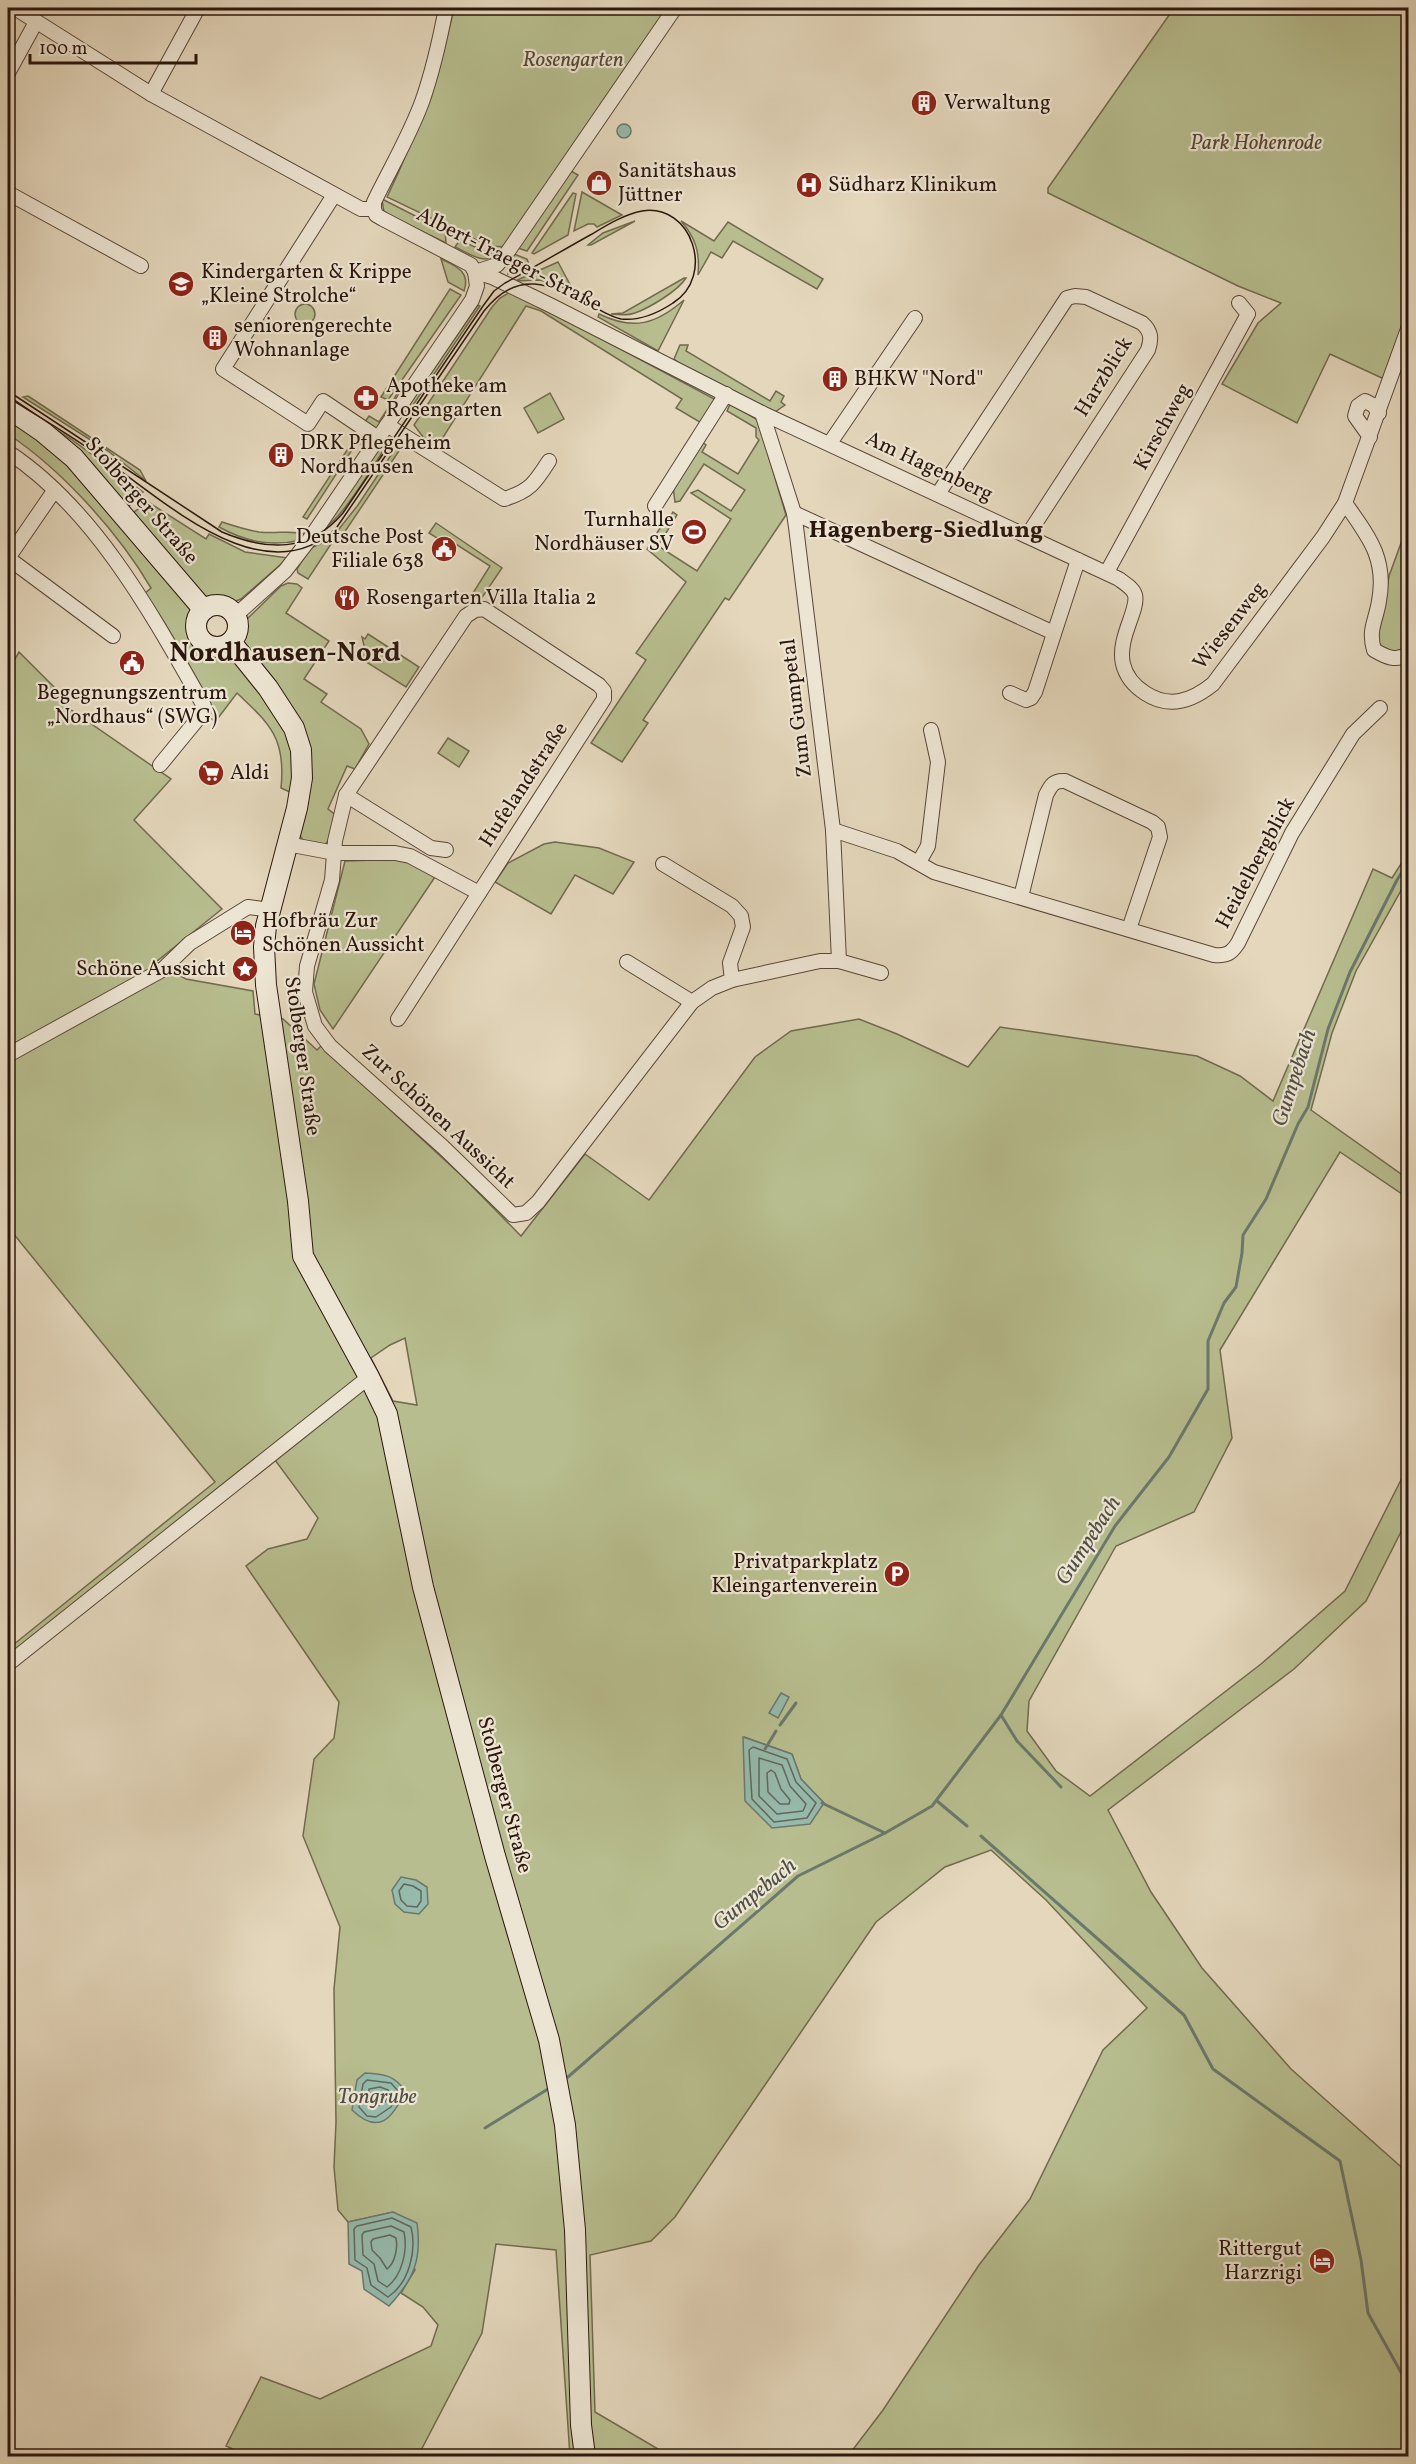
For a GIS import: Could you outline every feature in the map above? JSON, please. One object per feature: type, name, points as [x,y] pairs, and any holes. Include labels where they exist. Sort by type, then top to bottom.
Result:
[{"type":"main road","name":"Stolberger Straße","points":[[8,408],[43,432],[74,458],[204,610]]},
{"type":"main road","points":[[217,604],[231,610],[236,615],[238,627],[231,642],[217,647],[210,646],[199,636],[196,622],[204,610],[217,604]]},
{"type":"main road","name":"Stolberger Straße","points":[[231,642],[268,687],[294,728],[301,750],[302,778],[264,947],[266,985],[298,1201],[303,1256],[387,1414],[423,1587],[495,1856],[549,2040],[565,2125],[575,2230],[581,2425],[585,2457]]},
{"type":"street","name":"Albert-Traeger-Straße","points":[[15,8],[151,94],[361,209],[374,209],[376,215],[471,265],[475,272],[505,283],[762,413]]},
{"type":"street","points":[[151,94],[198,8]]},
{"type":"street","points":[[374,209],[374,202],[406,140],[422,101],[438,47],[446,8]]},
{"type":"street","points":[[236,615],[290,566],[472,300],[477,286],[475,272],[496,265],[509,250],[675,8]]},
{"type":"street","points":[[8,73],[36,22]]},
{"type":"street","points":[[8,193],[141,266]]},
{"type":"street","points":[[334,195],[223,369],[308,423],[322,401],[378,438]]},
{"type":"street","name":"Harzblick","points":[[938,494],[1067,298],[1086,297],[1142,323],[1149,329],[1151,340],[1148,350],[1027,536]]},
{"type":"street","name":"Kirschweg","points":[[1107,572],[1248,314],[1239,303]]},
{"type":"street","points":[[830,443],[915,318]]},
{"type":"street","name":"Wiesenweg","points":[[1107,572],[1130,588],[1135,595],[1135,606],[1124,635],[1121,651],[1131,682],[1145,694],[1170,703],[1189,699],[1213,684],[1323,537],[1345,502],[1408,329]]},
{"type":"street","points":[[655,506],[726,394]]},
{"type":"street","points":[[1370,437],[1355,416],[1358,406],[1365,401],[1373,405],[1379,413]]},
{"type":"street","name":"Am Hagenberg","points":[[762,413],[1107,572]]},
{"type":"street","name":"Zum Gumpetal","points":[[762,413],[794,513],[833,830],[839,960]]},
{"type":"street","points":[[387,425],[504,499],[519,494],[533,485],[549,461]]},
{"type":"street","points":[[8,452],[54,491],[90,528],[134,585],[204,706],[201,715],[160,765]]},
{"type":"street","points":[[54,491],[8,558],[113,636]]},
{"type":"street","points":[[1345,502],[1375,548],[1380,562],[1380,598],[1370,635],[1374,650],[1385,657],[1395,659],[1408,654]]},
{"type":"street","points":[[794,513],[1054,633]]},
{"type":"street","points":[[1010,693],[1026,700],[1031,698],[1078,560]]},
{"type":"street","name":"Hufelandstraße","points":[[398,1019],[604,699],[604,691],[599,685],[484,609],[475,610],[466,615],[346,795],[431,848],[446,850]]},
{"type":"street","name":"Heidelbergblick","points":[[833,830],[897,851],[934,872],[1214,955],[1225,956],[1233,952],[1292,833],[1353,734],[1380,708]]},
{"type":"street","points":[[919,862],[928,846],[938,762],[931,730]]},
{"type":"street","points":[[1021,897],[1046,795],[1052,784],[1065,781],[1152,822],[1158,827],[1160,837],[1129,929]]},
{"type":"street","points":[[334,853],[338,824],[346,795]]},
{"type":"street","points":[[287,844],[334,853],[395,853],[410,856],[479,893]]},
{"type":"street","name":"Zur Schönen Aussicht","points":[[334,853],[332,880],[305,978],[305,992],[315,1026],[330,1046],[443,1147],[513,1215],[526,1212],[538,1202],[692,1002],[712,988],[732,980],[820,961],[839,960]]},
{"type":"street","points":[[663,864],[732,906],[741,916],[743,927],[730,963],[732,980]]},
{"type":"street","points":[[8,1055],[162,970],[190,944],[248,907],[271,910]]},
{"type":"street","points":[[839,960],[881,973]]},
{"type":"street","points":[[627,962],[692,1002]]},
{"type":"street","points":[[8,1664],[369,1377]]},
{"type":"green space","name":"Rosengarten","points":[[454,8],[669,8],[505,247],[489,246],[387,197],[426,104]]},
{"type":"green space","name":"Park Hohenrode","points":[[1174,8],[1408,8],[1408,319],[1384,379],[1330,354],[1297,423],[1222,384],[1258,323],[1281,303],[1238,286],[1048,193],[1048,188]]},
{"type":"green space","points":[[571,171],[578,175],[527,251],[518,248]]},
{"type":"green space","points":[[582,192],[622,215],[597,227],[594,224],[588,224],[574,231]]},
{"type":"green space","points":[[573,193],[576,194],[568,235],[532,253]]},
{"type":"green space","points":[[382,199],[445,231],[446,243],[384,213]]},
{"type":"green space","points":[[635,221],[591,245],[588,245],[603,233]]},
{"type":"green space","points":[[681,221],[714,241],[728,222],[823,279],[817,289],[733,241],[722,258],[711,252],[698,275],[696,246]]},
{"type":"green space","points":[[460,240],[488,253],[503,252],[490,258],[479,258],[455,247]]},
{"type":"green space","points":[[514,254],[527,259],[530,267],[508,274],[508,264]]},
{"type":"green space","points":[[441,259],[457,267],[464,274],[466,284],[464,291],[448,282]]},
{"type":"green space","points":[[558,262],[575,294],[558,285],[540,280],[515,281]]},
{"type":"green space","points":[[686,278],[677,288],[648,307],[629,315],[611,314],[623,313]]},
{"type":"green space","points":[[450,289],[461,295],[388,400],[381,397]]},
{"type":"green space","points":[[512,291],[718,401],[703,424],[676,408],[682,399],[541,311],[526,306],[437,447],[423,437],[414,425],[492,307],[500,298]]},
{"type":"green space","points":[[684,300],[658,351],[598,317],[599,314],[623,322],[644,322],[664,315]]},
{"type":"green space","points":[[301,304],[309,304],[315,310],[315,318],[309,324],[301,324],[295,318],[295,310]]},
{"type":"green space","points":[[478,305],[480,306],[405,417],[402,415]]},
{"type":"green space","points":[[680,345],[688,345],[686,351],[770,401],[776,391],[784,396],[781,402],[785,405],[775,412],[679,363],[674,359]]},
{"type":"green space","points":[[403,385],[400,399],[377,431],[364,423],[369,416],[379,422]]},
{"type":"green space","points":[[550,393],[564,419],[538,433],[524,408]]},
{"type":"green space","points":[[28,396],[140,470],[146,481],[108,451],[23,397]]},
{"type":"green space","points":[[730,404],[758,420],[786,515],[729,600],[725,598],[643,720],[648,723],[622,762],[591,743],[646,660],[636,653],[686,582],[647,549],[665,520],[667,521],[673,512],[677,515],[658,546],[697,571],[731,519],[691,493],[698,490],[731,511],[745,490],[704,464],[680,501],[675,502],[673,486],[702,442],[706,445],[702,452],[738,474],[759,440],[756,437],[756,428],[727,411]]},
{"type":"green space","points":[[18,405],[71,439],[143,492],[129,506],[84,458]]},
{"type":"green space","points":[[8,414],[60,451],[183,595],[191,610],[194,638],[211,652],[222,651],[239,664],[275,708],[293,750],[292,793],[281,788],[281,757],[274,734],[267,724],[237,693],[215,722],[204,711],[144,594],[151,588],[138,567],[105,524],[68,484],[8,434]]},
{"type":"green space","points":[[359,432],[371,440],[367,448],[357,442],[307,519],[303,517]]},
{"type":"green space","points":[[388,435],[393,435],[361,486],[333,522],[325,527]]},
{"type":"green space","points":[[401,440],[403,445],[342,536],[337,538],[335,534],[358,505]]},
{"type":"green space","points":[[148,502],[206,539],[209,534],[245,552],[288,558],[241,599],[231,603],[216,601],[203,595],[161,550],[134,512]]},
{"type":"green space","points":[[222,522],[259,532],[306,534],[302,540],[291,542],[259,542],[219,527]]},
{"type":"green space","points":[[436,523],[502,568],[481,599],[473,593],[490,566],[448,539],[445,543],[429,533]]},
{"type":"green space","points":[[1408,524],[1408,646],[1398,653],[1378,649],[1375,634],[1389,576]]},
{"type":"green space","points":[[328,540],[331,544],[308,579],[298,573],[297,569],[309,549]]},
{"type":"green space","points":[[288,583],[297,584],[302,588],[286,613],[329,641],[304,679],[327,694],[321,702],[361,729],[369,744],[355,769],[347,766],[328,809],[337,816],[329,839],[321,847],[307,843],[297,830],[308,764],[242,638],[246,620],[281,586]]},
{"type":"green space","points":[[368,634],[419,667],[406,687],[363,660],[365,650],[362,637],[365,639]]},
{"type":"green space","points":[[19,652],[55,688],[67,707],[171,779],[134,820],[222,909],[156,962],[186,979],[253,991],[255,1014],[283,1019],[317,1050],[321,1046],[462,1176],[521,1236],[585,1154],[649,1200],[755,1057],[791,1031],[859,1019],[968,1067],[1000,1027],[1197,1056],[1240,1076],[1273,1101],[1373,869],[1392,878],[1408,853],[1408,878],[1356,971],[1332,1033],[1311,1110],[1408,1179],[1408,1198],[1340,1152],[1220,1350],[1232,1438],[1194,1512],[1116,1546],[1029,1701],[1027,1731],[1056,1771],[1090,1796],[1261,1664],[1345,1591],[1408,1466],[1408,1518],[1366,1601],[1294,1669],[1108,1810],[1151,1892],[1202,1968],[1291,2069],[1408,2173],[1408,2456],[848,2456],[883,2410],[979,2265],[1030,2199],[1103,2050],[1147,2008],[1046,1900],[991,1850],[945,1867],[876,1922],[675,2217],[651,2241],[590,2255],[595,2412],[670,2456],[570,2456],[556,2250],[496,2244],[482,2333],[418,2456],[248,2456],[226,2446],[261,2377],[320,2399],[431,2346],[438,2325],[423,2307],[401,2293],[415,2270],[393,2212],[348,2222],[338,2210],[334,2167],[336,2122],[334,1989],[340,1927],[303,1836],[314,1759],[334,1738],[339,1702],[246,1566],[268,1549],[307,1539],[318,1518],[275,1460],[8,1670],[8,1649],[215,1482],[8,1227],[8,671]],"holes":[[[405,1338],[417,1405],[393,1401],[371,1358]],[[744,1737],[792,1754],[801,1779],[824,1803]]]},
{"type":"green space","points":[[448,738],[469,751],[459,767],[438,753]]},
{"type":"green space","points":[[555,842],[599,848],[634,862],[613,894],[575,875],[551,914],[495,882],[508,863],[544,844]]},
{"type":"green space","points":[[404,859],[435,877],[333,1029],[320,1010],[314,984],[345,861]]},
{"type":"water","points":[[621,124],[627,124],[631,131],[627,138],[621,138],[617,134],[617,128]]},
{"type":"water","points":[[781,1693],[789,1697],[778,1718],[769,1713]]},
{"type":"water","points":[[743,1737],[792,1754],[801,1779],[824,1803],[810,1824],[772,1828],[745,1801]]},
{"type":"water","points":[[401,1877],[416,1880],[427,1887],[428,1904],[419,1914],[404,1912],[395,1904],[392,1890]]},
{"type":"water","name":"Tongrube","points":[[365,2073],[388,2076],[405,2091],[390,2116],[377,2123],[362,2118],[352,2110],[357,2080]]},
{"type":"water","points":[[393,2212],[417,2223],[418,2247],[417,2258],[410,2277],[405,2287],[389,2306],[364,2289],[362,2271],[349,2264],[348,2222]]},
{"type":"waterway","name":"Gumpebach","points":[[568,2077],[798,1876],[885,1833],[932,1806],[1001,1715],[1115,1526],[1169,1457],[1208,1389],[1208,1341],[1224,1303],[1236,1287],[1243,1235],[1266,1199],[1298,1124],[1308,1107],[1328,1029],[1350,972],[1408,862]]},
{"type":"waterway","points":[[780,1725],[796,1703]]},
{"type":"waterway","points":[[1001,1715],[1017,1741],[1061,1787]]},
{"type":"waterway","points":[[765,1749],[776,1731]]},
{"type":"waterway","points":[[937,1801],[967,1826]]},
{"type":"waterway","points":[[822,1803],[885,1833]]},
{"type":"waterway","points":[[981,1836],[1184,2015],[1213,2069],[1340,2161],[1361,2260],[1368,2313],[1408,2385]]},
{"type":"waterway","name":"Gumpebach","points":[[485,2128],[548,2089]]},
{"type":"tram line","points":[[8,391],[222,532],[255,543],[287,545],[302,542],[316,536],[343,513],[494,291],[610,224],[636,212],[659,212],[674,218],[685,229],[692,244],[695,260],[693,276],[686,291],[667,307],[642,317],[617,318],[563,292],[536,284],[510,289],[497,297],[484,311],[337,527],[310,546],[281,552],[250,548],[220,537],[161,501],[86,446],[8,397]]},
{"type":"place","name":"Verwaltung","points":[[924,103]]},
{"type":"place","name":"Sanitätshaus Jüttner","points":[[599,183]]},
{"type":"place","name":"Südharz Klinikum","points":[[809,185]]},
{"type":"place","name":"Kindergarten & Krippe „Kleine Strolche“","points":[[181,284]]},
{"type":"place","name":"seniorengerechte Wohnanlage","points":[[215,338]]},
{"type":"place","name":"BHKW \"Nord\"","points":[[835,379]]},
{"type":"place","name":"Apotheke am Rosengarten","points":[[366,398]]},
{"type":"place","name":"DRK Pflegeheim Nordhausen","points":[[281,455]]},
{"type":"place","name":"Turnhalle Nordhäuser SV","points":[[694,532]]},
{"type":"place","name":"Deutsche Post Filiale 638","points":[[444,549]]},
{"type":"place","name":"Rosengarten Villa Italia 2","points":[[347,598]]},
{"type":"place","name":"Begegnungszentrum „Nordhaus“ (SWG)","points":[[132,663]]},
{"type":"place","name":"Aldi","points":[[211,773]]},
{"type":"place","name":"Hofbräu Zur Schönen Aussicht","points":[[243,933]]},
{"type":"place","name":"Schöne Aussicht","points":[[245,969]]},
{"type":"place","name":"Privatparkplatz Kleingartenverein","points":[[897,1574]]},
{"type":"place","name":"Rittergut Harzrigi","points":[[1322,2261]]},
{"type":"district","name":"Hagenberg-Siedlung","points":[[926,531]]},
{"type":"district","name":"Nordhausen-Nord","points":[[285,654]]}]
